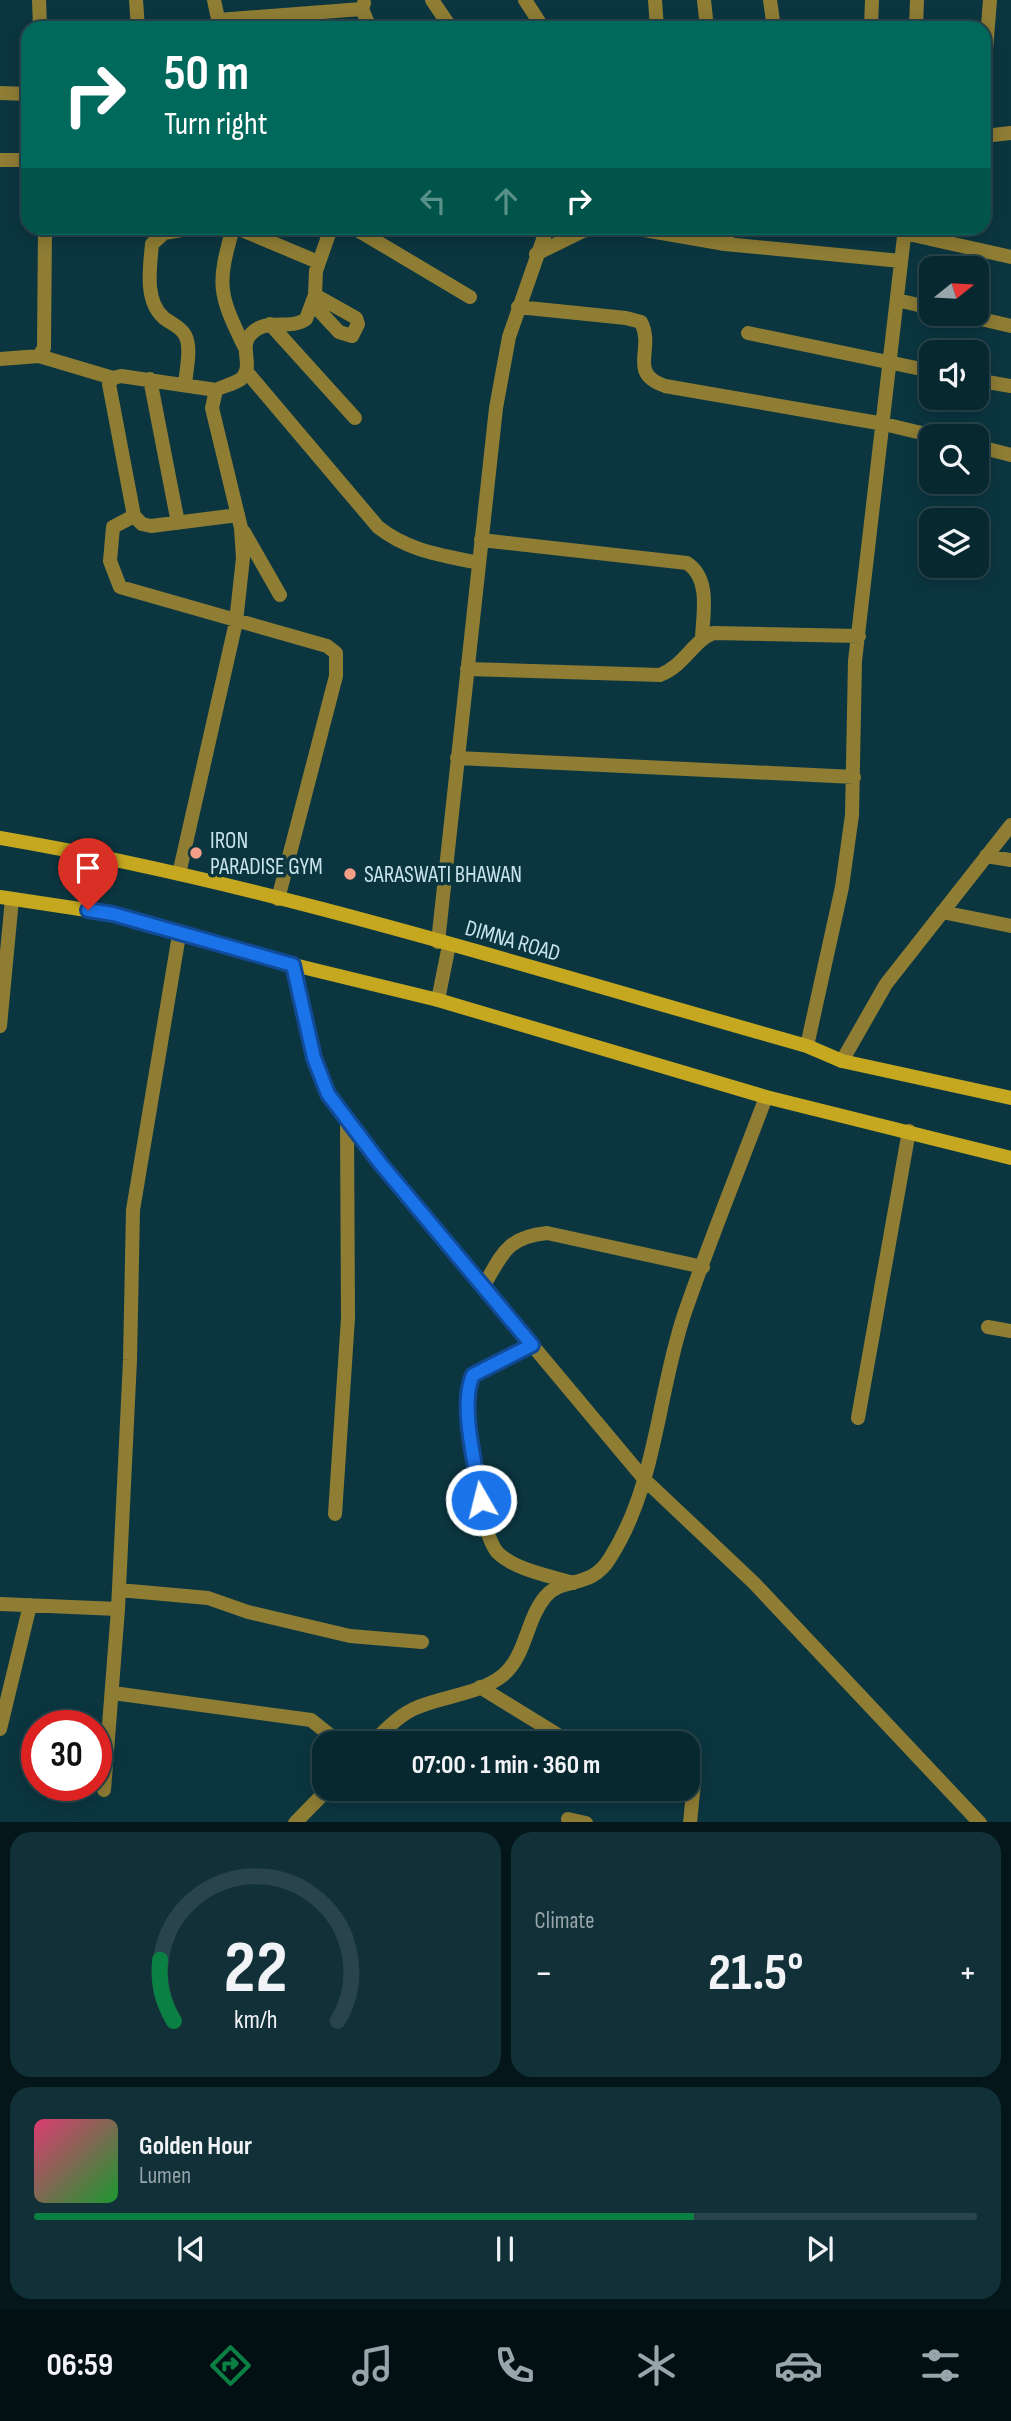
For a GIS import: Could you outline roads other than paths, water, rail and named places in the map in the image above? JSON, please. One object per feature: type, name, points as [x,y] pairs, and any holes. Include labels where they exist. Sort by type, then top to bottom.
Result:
[{"type":"street","points":[[39,0],[40,21]]},
{"type":"street","points":[[136,0],[138,21]]},
{"type":"street","points":[[214,0],[218,21]]},
{"type":"street","points":[[432,0],[446,21]]},
{"type":"street","points":[[525,0],[538,21]]},
{"type":"street","points":[[655,0],[656,21]]},
{"type":"street","points":[[704,0],[706,21]]},
{"type":"street","points":[[770,0],[773,21]]},
{"type":"street","points":[[871,21],[872,0]]},
{"type":"street","points":[[916,21],[917,0]]},
{"type":"street","points":[[988,21],[990,0]]},
{"type":"street","points":[[242,21],[363,5]]},
{"type":"street","points":[[0,93],[21,94]]},
{"type":"street","points":[[991,135],[1011,133]]},
{"type":"street","points":[[0,160],[21,160]]},
{"type":"street","points":[[39,356],[46,336],[45,235]]},
{"type":"street","points":[[162,235],[152,244],[152,302],[163,318],[180,329],[188,345],[184,385]]},
{"type":"street","points":[[233,235],[220,281],[226,309],[244,346],[246,372],[378,527],[395,540],[414,549],[479,563]]},
{"type":"street","points":[[252,235],[318,262]]},
{"type":"street","points":[[244,346],[249,335],[270,324],[299,324],[306,318],[314,299],[318,262],[328,235]]},
{"type":"street","points":[[366,235],[470,297]]},
{"type":"street","points":[[438,1000],[457,758],[496,408],[509,337],[544,235]]},
{"type":"street","points":[[536,254],[577,235]]},
{"type":"street","points":[[673,235],[724,244],[901,261]]},
{"type":"street","points":[[724,244],[727,235]]},
{"type":"street","points":[[807,1046],[842,887],[852,814],[853,689],[904,235]]},
{"type":"street","points":[[924,235],[1011,257]]},
{"type":"street","points":[[897,300],[919,305]]},
{"type":"street","points":[[518,307],[626,318],[641,323],[646,332],[645,373],[651,381],[666,386],[919,432]]},
{"type":"street","points":[[989,321],[1011,326]]},
{"type":"street","points":[[270,324],[355,418]]},
{"type":"street","points":[[748,332],[919,369]]},
{"type":"street","points":[[0,359],[39,356],[113,378],[150,379],[216,390],[241,379],[246,372]]},
{"type":"street","points":[[113,378],[108,384],[109,395],[134,516],[142,524],[151,526],[240,522]]},
{"type":"street","points":[[150,379],[178,523]]},
{"type":"street","points":[[989,382],[1011,386]]},
{"type":"street","points":[[179,874],[236,622],[243,558],[240,522],[212,408],[216,390]]},
{"type":"street","points":[[989,449],[1011,455]]},
{"type":"street","points":[[134,516],[113,527],[110,561],[120,587],[327,646],[336,653],[337,663],[278,898]]},
{"type":"street","points":[[240,522],[280,595]]},
{"type":"street","points":[[467,669],[660,675],[684,661],[702,638],[702,582],[698,570],[687,564],[481,540]]},
{"type":"street","points":[[702,638],[727,632],[859,636]]},
{"type":"street","points":[[457,758],[854,777]]},
{"type":"street","points":[[842,1061],[886,984],[1011,825]]},
{"type":"street","name":"DIMNA ROAD","points":[[0,838],[106,856],[278,898],[807,1046],[842,1061],[1011,1098]]},
{"type":"street","points":[[986,856],[1011,860]]},
{"type":"street","points":[[0,1026],[6,898],[113,914],[179,935],[438,1000],[766,1097],[1011,1158]]},
{"type":"street","points":[[942,912],[1011,926]]},
{"type":"street","points":[[111,1710],[130,1360],[132,1210],[179,935]]},
{"type":"street","points":[[293,965],[314,1058],[328,1094],[347,1121],[645,1480],[754,1583],[971,1819]]},
{"type":"street","points":[[387,1731],[415,1708],[480,1687],[507,1671],[545,1596],[553,1588],[589,1579],[610,1558],[633,1515],[645,1480],[671,1361],[684,1316],[766,1097]]},
{"type":"street","points":[[335,1514],[348,1318],[347,1121]]},
{"type":"street","points":[[858,1418],[909,1131]]},
{"type":"street","points":[[483,1287],[513,1241],[528,1235],[547,1233],[703,1267]]},
{"type":"street","points":[[988,1327],[1011,1331]]},
{"type":"street","points":[[532,1345],[473,1375],[468,1384],[468,1409],[484,1522],[496,1551],[508,1561],[573,1584]]},
{"type":"street","points":[[118,1590],[208,1598],[248,1612],[350,1636],[422,1643]]},
{"type":"street","points":[[0,1604],[118,1609]]},
{"type":"street","points":[[0,1729],[30,1605]]},
{"type":"street","points":[[480,1687],[552,1731]]},
{"type":"street","points":[[113,1693],[311,1720],[325,1731]]},
{"type":"street","points":[[295,1822],[316,1801]]},
{"type":"street","points":[[690,1822],[692,1801]]},
{"type":"street","points":[[568,1819],[586,1822]]},
{"type":"place","name":"IRON PARADISE GYM","points":[[196,853]]},
{"type":"place","name":"SARASWATI BHAWAN","points":[[350,874]]}]
